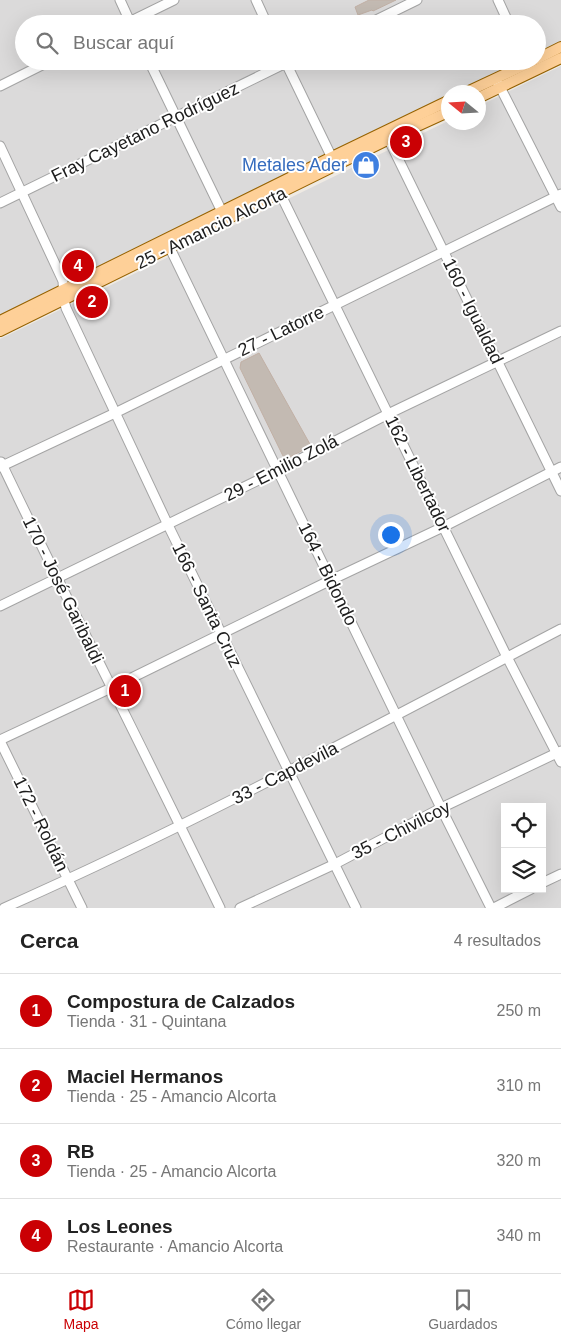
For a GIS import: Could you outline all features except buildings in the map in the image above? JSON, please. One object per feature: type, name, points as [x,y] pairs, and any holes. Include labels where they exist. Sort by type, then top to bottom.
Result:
[{"type":"main road","points":[[546,55],[561,47]]},
{"type":"main road","points":[[546,61],[561,58]]},
{"type":"main road","points":[[486,92],[520,70]]},
{"type":"main road","points":[[486,86],[498,83]]},
{"type":"main road","points":[[387,135],[441,105]]},
{"type":"main road","name":"25 - Amancio Alcorta","points":[[0,332],[168,244],[334,161],[387,135],[441,115]]},
{"type":"main road","points":[[0,321],[63,289],[168,244]]},
{"type":"street","points":[[120,0],[126,15]]},
{"type":"street","points":[[145,15],[174,0]]},
{"type":"street","points":[[256,0],[263,15]]},
{"type":"street","points":[[386,15],[417,0]]},
{"type":"street","points":[[498,0],[505,15]]},
{"type":"street","points":[[0,86],[32,70]]},
{"type":"street","points":[[153,70],[224,216]]},
{"type":"street","name":"Fray Cayetano Rodríguez","points":[[0,203],[271,70]]},
{"type":"street","points":[[291,70],[334,161]]},
{"type":"street","points":[[498,83],[558,195],[561,207]]},
{"type":"street","name":"160 - Igualdad","points":[[387,135],[561,491]]},
{"type":"street","name":"166 - Santa Cruz","points":[[0,146],[63,281],[66,308],[115,413],[288,772],[356,908]]},
{"type":"street","name":"162 - Libertador","points":[[278,190],[507,657],[559,752],[561,762]]},
{"type":"street","name":"27 - Latorre","points":[[1,464],[115,413],[558,195]]},
{"type":"street","name":"164 - Bidondo","points":[[168,244],[441,808],[493,908]]},
{"type":"street","name":"29 - Emilio Zolá","points":[[0,606],[277,471],[388,414],[561,331]]},
{"type":"street","name":"170 - José Garibaldi","points":[[1,464],[220,908]]},
{"type":"street","points":[[0,741],[443,527],[561,467]]},
{"type":"street","name":"33 - Capdevila","points":[[4,908],[288,772],[561,629]]},
{"type":"street","name":"172 - Roldán","points":[[0,741],[82,908]]},
{"type":"street","name":"35 - Chivilcoy","points":[[240,908],[335,864],[441,808],[559,752]]},
{"type":"street","points":[[546,881],[561,874]]},
{"type":"street","points":[[493,908],[523,893]]},
{"type":"shaded area","points":[[0,0],[561,0],[561,42],[546,49],[546,15],[15,15],[15,70],[502,70],[471,85],[441,85],[441,100],[0,315]]},
{"type":"shaded area","points":[[561,66],[561,908],[0,908],[0,339],[441,124],[441,130],[486,130],[486,103]]},
{"type":"place","name":"RB","points":[[406,142]]},
{"type":"place","name":"Metales Ader","points":[[366,165]]},
{"type":"place","name":"Los Leones","points":[[78,266]]},
{"type":"place","name":"Maciel Hermanos","points":[[92,302]]},
{"type":"place","name":"Compostura de Calzados","points":[[125,691]]}]
